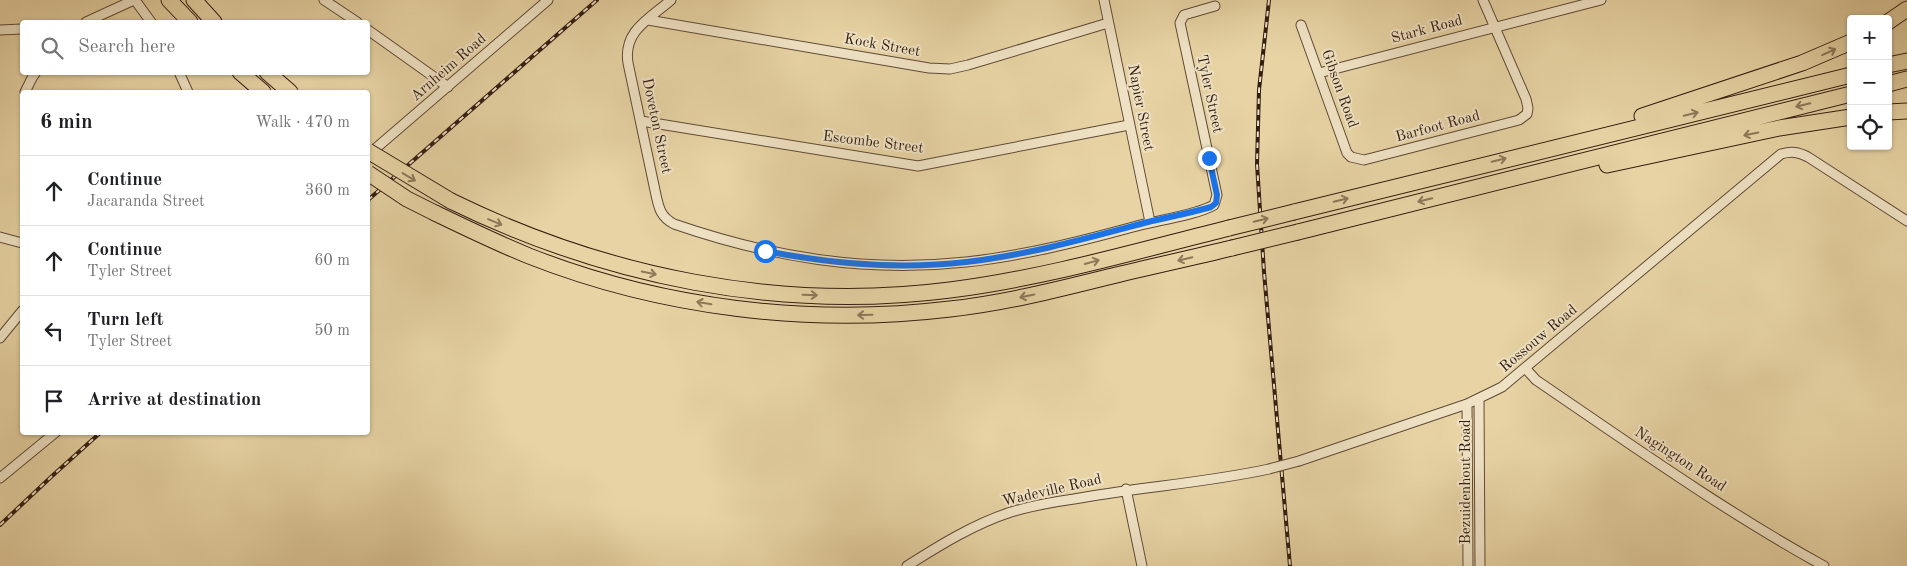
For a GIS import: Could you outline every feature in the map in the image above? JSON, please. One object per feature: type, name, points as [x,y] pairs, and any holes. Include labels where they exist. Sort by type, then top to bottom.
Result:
[{"type":"highway","points":[[169,0],[188,20]]},
{"type":"highway","points":[[194,0],[212,20]]},
{"type":"highway","points":[[1892,19],[1907,9]]},
{"type":"highway","points":[[1585,139],[1630,120],[1802,64],[1847,44]]},
{"type":"highway","points":[[1892,64],[1907,61]]},
{"type":"highway","points":[[243,75],[261,90]]},
{"type":"highway","points":[[270,75],[288,90]]},
{"type":"highway","points":[[370,152],[451,201],[490,220],[588,257],[638,271],[733,289],[783,294],[891,296],[950,290],[1052,273],[1585,139],[1847,76]]},
{"type":"highway","points":[[1892,83],[1907,79]]},
{"type":"highway","points":[[370,174],[407,199],[529,256],[584,275],[635,289],[734,308],[832,315],[890,314],[950,309],[1000,301],[1232,248],[1847,95]]},
{"type":"highway","points":[[1892,112],[1907,111]]},
{"type":"highway","points":[[1452,193],[1536,180],[1779,128],[1847,118]]},
{"type":"street","points":[[90,20],[135,0],[150,20]]},
{"type":"street","points":[[324,0],[354,20]]},
{"type":"street","name":"Arnheim Road","points":[[370,154],[548,0]]},
{"type":"street","points":[[648,20],[671,0]]},
{"type":"street","name":"Napier Street","points":[[1104,0],[1150,222]]},
{"type":"street","points":[[1483,0],[1494,27]]},
{"type":"street","name":"Stark Road","points":[[1319,73],[1601,0]]},
{"type":"street","name":"Tyler Street","points":[[1150,222],[1211,207],[1216,203],[1217,195],[1180,23],[1184,15],[1215,6]]},
{"type":"street","name":"Kock Street","points":[[648,20],[929,68],[950,69],[1108,23]]},
{"type":"street","name":"Doveton Street","points":[[648,20],[637,29],[629,40],[627,55],[658,205],[663,217],[674,224],[765,251],[825,261],[861,265],[899,266],[958,263],[999,258],[1058,246],[1150,222]]},
{"type":"street","name":"Gibson Road","points":[[1301,25],[1347,152],[1355,159]]},
{"type":"street","name":"Barfoot Road","points":[[1355,159],[1370,158],[1519,120],[1527,114],[1526,99],[1494,27]]},
{"type":"street","points":[[0,30],[20,29]]},
{"type":"street","points":[[370,31],[448,87]]},
{"type":"street","points":[[26,90],[34,75]]},
{"type":"street","points":[[180,75],[187,90]]},
{"type":"street","name":"Escombe Street","points":[[641,121],[918,166],[1130,126]]},
{"type":"street","name":"Rossouw Road","points":[[1126,489],[1229,478],[1269,469],[1300,461],[1479,399],[1502,387],[1526,369],[1781,154],[1800,152],[1907,221]]},
{"type":"street","points":[[0,237],[20,242]]},
{"type":"street","points":[[0,338],[20,313]]},
{"type":"street","name":"Nagington Road","points":[[1526,369],[1536,380],[1631,444],[1760,529],[1824,566]]},
{"type":"street","name":"Bezuidenhout Road","points":[[1479,399],[1480,566]]},
{"type":"street","name":"Bezuidenhout Road","points":[[1467,404],[1468,566]]},
{"type":"street","points":[[1,476],[52,435]]},
{"type":"street","points":[[1126,489],[1142,566]]},
{"type":"street","name":"Wadeville Road","points":[[907,566],[978,525],[1012,512],[1126,489]]},
{"type":"street","points":[[1468,514],[1480,513]]},
{"type":"railway","points":[[370,198],[597,0]]},
{"type":"railway","points":[[1269,0],[1259,90],[1257,164],[1264,272],[1290,566]]},
{"type":"railway","points":[[0,525],[98,435]]},
{"type":"route","points":[[765,251],[825,261],[861,265],[899,266],[966,262],[1039,250],[1211,207],[1216,203],[1217,195],[1209,158]]}]
